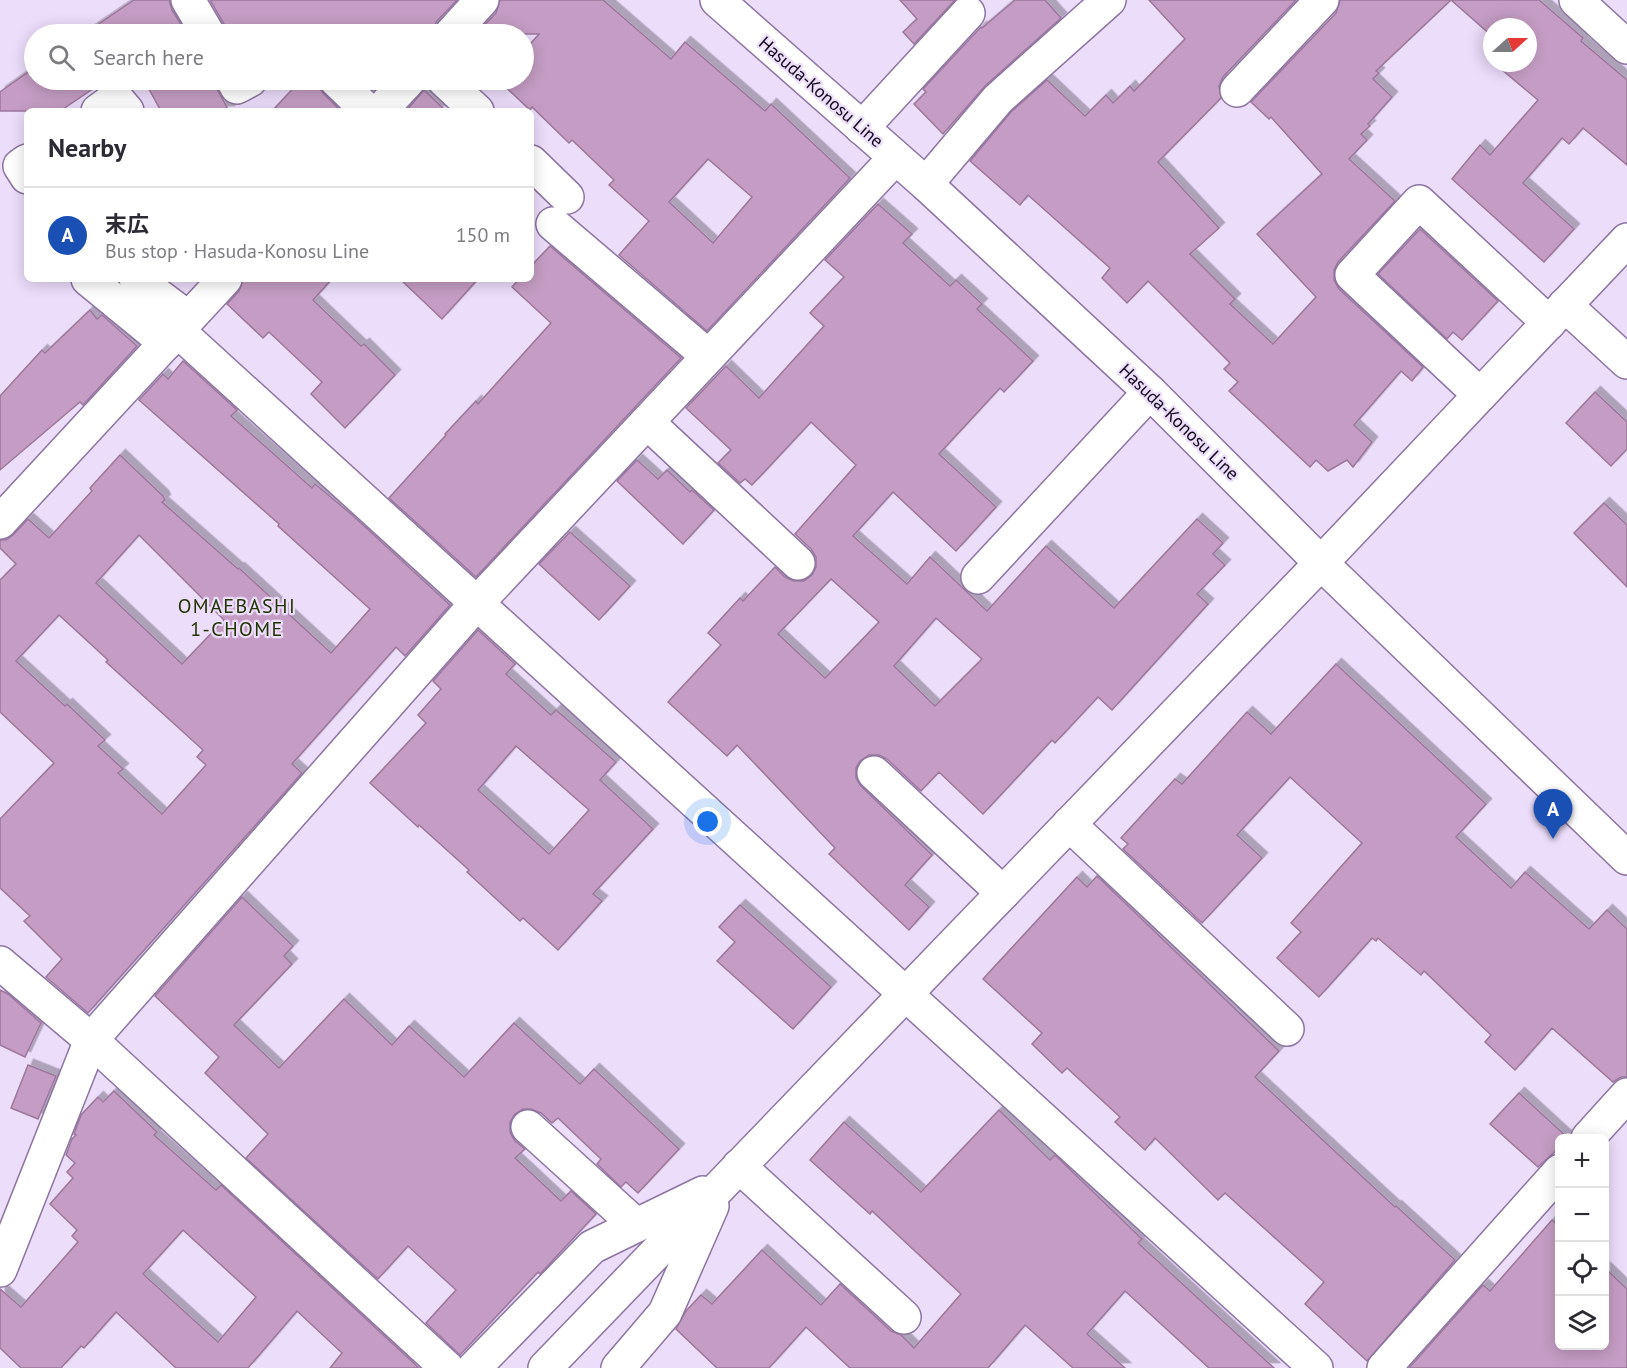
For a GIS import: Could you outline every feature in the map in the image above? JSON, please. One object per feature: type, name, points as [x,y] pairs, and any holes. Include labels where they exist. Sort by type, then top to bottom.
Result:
[{"type":"street","points":[[188,0],[202,24]]},
{"type":"street","name":"Hasuda-Konosu Line","points":[[718,0],[926,184],[1150,392],[1321,563],[1627,858]]},
{"type":"street","points":[[926,184],[998,99],[1109,0]]},
{"type":"street","points":[[1237,90],[1322,0]]},
{"type":"street","points":[[1576,0],[1627,47]]},
{"type":"street","points":[[862,128],[968,13]]},
{"type":"street","points":[[346,90],[365,108]]},
{"type":"street","points":[[383,108],[400,90]]},
{"type":"street","points":[[455,90],[474,108]]},
{"type":"street","points":[[102,108],[116,98],[124,108]]},
{"type":"street","points":[[0,1270],[91,1040],[476,604],[895,158]]},
{"type":"street","points":[[534,167],[560,210],[708,356]]},
{"type":"street","points":[[1480,396],[1352,275],[1419,202],[1557,314],[1627,362]]},
{"type":"street","points":[[545,1368],[1321,563],[1627,240]]},
{"type":"street","points":[[93,282],[177,331]]},
{"type":"street","points":[[138,282],[177,331],[1316,1368]]},
{"type":"street","points":[[0,522],[222,282]]},
{"type":"street","points":[[978,578],[1150,392]]},
{"type":"street","points":[[647,422],[798,563]]},
{"type":"street","points":[[874,773],[1003,893]]},
{"type":"street","points":[[1069,824],[1287,1029]]},
{"type":"street","points":[[0,963],[91,1040],[447,1368]]},
{"type":"street","points":[[1592,1134],[1627,1095]]},
{"type":"street","points":[[528,1126],[636,1225]]},
{"type":"street","points":[[474,1368],[592,1247],[730,1176]]},
{"type":"street","points":[[730,1176],[904,1317]]},
{"type":"street","points":[[629,1364],[665,1313],[730,1176]]},
{"type":"street","points":[[1384,1368],[1555,1177]]},
{"type":"building","points":[[134,0],[169,0],[181,24],[99,24]]},
{"type":"building","points":[[210,0],[457,0],[436,24],[224,24]]},
{"type":"building","points":[[500,0],[603,0],[671,59],[685,42],[765,111],[771,104],[850,178],[707,331],[619,255],[649,221],[609,185],[614,180],[572,140],[569,143],[534,108],[528,108],[509,90],[534,90],[534,40],[539,34],[534,34],[534,24],[486,24],[496,13]],"holes":[[[708,159],[752,197],[713,243],[669,202]]]},
{"type":"building","points":[[900,0],[955,0],[914,44],[903,32],[917,19]]},
{"type":"building","points":[[1015,0],[1045,0],[1061,18],[986,85],[943,134],[914,104],[926,92],[923,89],[981,27]]},
{"type":"building","points":[[1149,0],[1296,0],[1223,77],[1219,86],[1221,98],[1158,162],[1219,228],[1190,254],[1235,299],[1230,304],[1273,344],[1316,297],[1257,234],[1322,174],[1271,117],[1269,119],[1251,102],[1336,13],[1340,0],[1451,0],[1376,71],[1379,73],[1373,79],[1392,97],[1361,134],[1367,140],[1349,159],[1395,201],[1338,262],[1334,270],[1334,280],[1339,289],[1423,367],[1412,381],[1401,371],[1354,425],[1372,442],[1353,467],[1347,460],[1328,471],[1316,460],[1310,467],[1229,391],[1238,382],[1224,369],[1230,363],[1148,281],[1127,303],[1102,278],[1110,268],[1028,195],[1020,205],[970,161],[1011,112],[1047,80],[1085,116],[1106,95],[1113,103],[1130,86],[1134,91],[1185,39]]},
{"type":"building","points":[[1451,0],[1539,0],[1583,38],[1581,41],[1627,80],[1627,165],[1583,128],[1569,144],[1562,138],[1523,183],[1574,229],[1544,262],[1452,179],[1480,145],[1490,155],[1538,100],[1505,72],[1537,72],[1537,18],[1483,18],[1483,28]]},
{"type":"building","points":[[24,75],[24,90],[91,90],[64,108],[24,108],[24,111],[0,111],[0,92]]},
{"type":"building","points":[[149,90],[217,90],[227,108],[159,108]]},
{"type":"building","points":[[292,90],[321,90],[338,108],[275,108]]},
{"type":"building","points":[[424,90],[443,108],[409,108]]},
{"type":"building","points":[[878,204],[912,234],[903,243],[950,286],[956,280],[982,304],[977,309],[1033,361],[1004,392],[1000,388],[939,454],[996,507],[956,551],[893,492],[853,536],[907,584],[930,557],[987,611],[1046,546],[1114,608],[1197,519],[1223,543],[1213,554],[1225,565],[1197,594],[1208,604],[1112,710],[1098,697],[1055,743],[1052,740],[983,814],[939,772],[921,791],[887,759],[879,755],[869,755],[860,761],[856,768],[856,778],[861,786],[932,855],[905,885],[929,907],[909,930],[829,854],[835,848],[737,745],[727,756],[668,702],[721,645],[708,633],[740,598],[743,601],[775,567],[785,577],[794,581],[804,581],[812,575],[816,567],[816,557],[795,534],[856,465],[811,422],[752,485],[745,479],[740,483],[718,463],[731,450],[686,408],[726,366],[759,398],[824,326],[810,313],[844,277],[825,260]],"holes":[[[831,579],[879,622],[825,678],[778,634]],[[936,618],[982,659],[935,706],[894,666]]]},
{"type":"building","points":[[1420,229],[1498,301],[1462,340],[1453,332],[1447,339],[1378,274]]},
{"type":"building","points":[[550,246],[681,358],[476,577],[389,498],[445,434],[476,401],[478,404],[551,323],[512,287],[516,282],[534,282],[534,263]]},
{"type":"building","points":[[242,282],[329,282],[313,300],[361,346],[364,344],[395,375],[345,428],[311,394],[322,382],[269,332],[263,338],[227,304],[239,291]]},
{"type":"building","points":[[403,282],[475,282],[442,319]]},
{"type":"building","points":[[90,310],[97,319],[102,315],[137,346],[83,405],[80,402],[0,470],[0,396],[42,350],[45,353]]},
{"type":"building","points":[[183,361],[237,410],[231,416],[312,488],[315,484],[351,514],[450,605],[405,656],[396,647],[292,764],[302,773],[88,1013],[46,977],[62,959],[24,921],[30,916],[0,888],[0,819],[54,763],[0,712],[0,580],[16,564],[0,548],[0,540],[6,540],[13,535],[28,519],[49,538],[92,491],[90,488],[120,455],[163,496],[165,500],[162,502],[239,568],[331,653],[370,609],[278,526],[279,524],[139,400],[163,374],[168,379]],"holes":[[[139,535],[224,620],[182,664],[96,583]],[[59,615],[108,660],[106,662],[203,750],[197,757],[206,765],[162,814],[118,773],[123,769],[98,746],[105,740],[16,661]]]},
{"type":"building","points":[[1595,392],[1627,422],[1627,449],[1611,466],[1566,423]]},
{"type":"building","points":[[637,460],[658,479],[667,470],[690,492],[692,490],[714,510],[683,544],[617,481]]},
{"type":"building","points":[[1604,503],[1627,525],[1627,587],[1574,533]]},
{"type":"building","points":[[570,532],[630,586],[599,620],[539,564]]},
{"type":"building","points":[[478,630],[515,664],[506,674],[551,715],[556,710],[616,762],[600,780],[653,829],[593,894],[602,901],[558,950],[523,918],[520,921],[467,872],[469,870],[370,783],[426,723],[418,715],[441,689],[433,681]],"holes":[[[516,746],[589,810],[549,854],[478,790]]]},
{"type":"building","points":[[1336,664],[1486,804],[1456,837],[1511,888],[1525,872],[1589,929],[1607,910],[1627,929],[1627,1077],[1621,1077],[1613,1082],[1552,1028],[1515,1070],[1485,1042],[1491,1035],[1424,971],[1421,975],[1378,938],[1376,941],[1372,938],[1319,997],[1277,958],[1301,932],[1291,923],[1362,843],[1290,777],[1237,835],[1262,858],[1202,923],[1123,849],[1128,844],[1121,838],[1175,779],[1182,784],[1247,712],[1271,734]]},
{"type":"building","points":[[1097,876],[1279,1051],[1255,1077],[1455,1260],[1367,1361],[1305,1304],[1324,1282],[1225,1193],[1218,1200],[1155,1138],[1145,1150],[1115,1122],[1120,1117],[1067,1068],[1062,1073],[1032,1044],[1042,1033],[983,979],[1077,877],[1087,887]]},
{"type":"building","points":[[242,897],[293,946],[284,956],[292,964],[234,1025],[279,1068],[344,999],[392,1045],[409,1026],[464,1077],[514,1023],[580,1084],[594,1069],[679,1149],[638,1193],[626,1182],[621,1187],[597,1164],[601,1159],[558,1118],[552,1123],[541,1113],[531,1109],[523,1109],[515,1114],[510,1122],[510,1132],[515,1141],[525,1149],[515,1158],[561,1201],[571,1191],[596,1214],[460,1355],[426,1323],[456,1290],[408,1246],[378,1279],[246,1158],[268,1134],[205,1073],[219,1057],[155,996]]},
{"type":"building","points":[[740,905],[831,987],[793,1029],[717,961],[735,942],[719,927]]},
{"type":"building","points":[[0,990],[8,994],[41,1023],[25,1057],[0,1045]]},
{"type":"building","points":[[28,1065],[56,1076],[38,1119],[11,1108]]},
{"type":"building","points":[[114,1091],[157,1132],[154,1135],[216,1190],[221,1185],[419,1368],[330,1368],[342,1353],[297,1311],[248,1368],[176,1368],[116,1312],[84,1348],[81,1346],[61,1368],[21,1368],[0,1348],[0,1289],[21,1307],[78,1242],[72,1236],[77,1230],[50,1204],[73,1178],[67,1172],[75,1163],[66,1155],[76,1135],[74,1134],[81,1115],[98,1097],[103,1102]],"holes":[[[183,1230],[256,1297],[218,1342],[143,1274]]]},
{"type":"building","points":[[1519,1093],[1564,1134],[1555,1134],[1555,1152],[1538,1167],[1490,1124]]},
{"type":"building","points":[[999,1110],[1050,1160],[1055,1155],[1142,1239],[1138,1243],[1274,1368],[1209,1368],[1125,1291],[1087,1334],[1125,1368],[1073,1368],[1025,1325],[988,1368],[850,1368],[806,1327],[769,1368],[717,1368],[676,1329],[686,1311],[701,1295],[712,1304],[762,1250],[821,1305],[840,1284],[891,1331],[901,1335],[914,1348],[961,1294],[872,1211],[870,1214],[810,1160],[844,1122],[921,1192]]},
{"type":"building","points":[[1552,1220],[1555,1223],[1555,1350],[1609,1350],[1609,1272],[1627,1289],[1627,1368],[1409,1368],[1483,1285],[1490,1291]]},
{"type":"place","name":"末広","points":[[1553,839]]},
{"type":"district","name":"OMAEBASHI 1-CHOME","points":[[237,618]]}]
